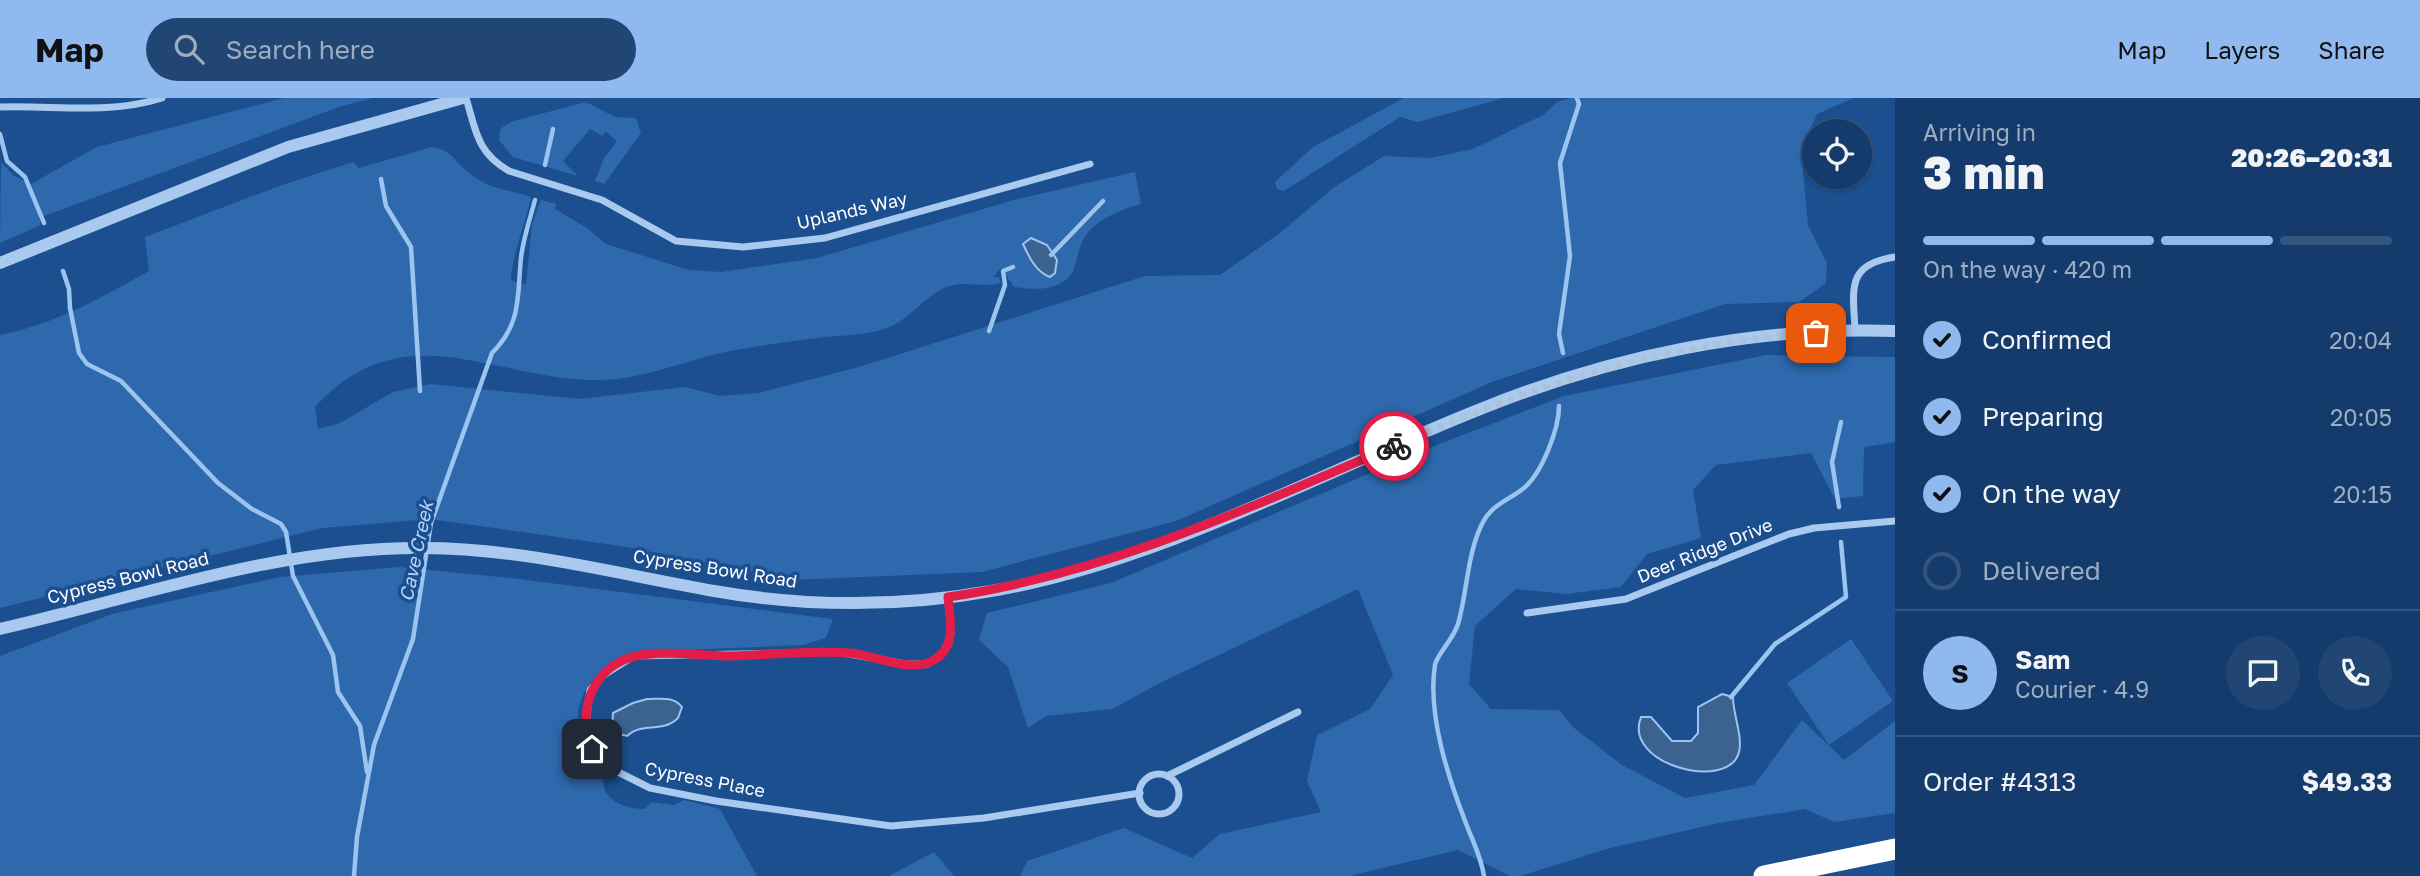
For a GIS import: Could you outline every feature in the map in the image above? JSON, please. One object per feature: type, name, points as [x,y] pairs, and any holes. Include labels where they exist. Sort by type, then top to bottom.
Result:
[{"type":"highway","points":[[1764,876],[1895,849]]},
{"type":"street","points":[[0,107],[83,109],[132,105],[162,98]]},
{"type":"street","points":[[0,262],[288,147],[464,98]]},
{"type":"street","name":"Uplands Way","points":[[464,98],[483,151],[495,163],[509,171],[602,201],[676,241],[743,247],[825,238],[1090,164]]},
{"type":"street","points":[[1855,330],[1857,273],[1866,264],[1895,257]]},
{"type":"street","name":"Cypress Bowl Road","points":[[0,629],[249,566],[381,549],[424,548],[510,554],[772,599],[898,602],[948,597],[1041,581],[1135,551],[1291,490],[1482,408],[1556,381],[1629,361],[1742,339],[1855,330],[1895,331]]},
{"type":"street","name":"Deer Ridge Drive","points":[[1527,613],[1626,599],[1789,534],[1814,528],[1895,521]]},
{"type":"street","name":"Cypress Place","points":[[948,597],[951,634],[949,643],[942,654],[927,664],[906,664],[838,652],[634,656],[602,676],[590,690],[586,725],[592,749],[614,771],[650,788],[716,801],[891,826],[984,818],[1140,793],[1142,784],[1150,776],[1167,776],[1298,712]]},
{"type":"street","points":[[1140,793],[1141,802],[1149,811],[1160,814],[1171,810],[1179,794],[1176,783],[1167,776]]},
{"type":"shaded area","points":[[284,98],[373,98],[339,107],[39,218],[41,225],[0,243],[1,162],[13,175],[31,184],[97,147]]},
{"type":"shaded area","points":[[1404,98],[1504,98],[1418,122],[1400,117],[1284,191],[1277,189],[1275,182],[1313,147]]},
{"type":"shaded area","points":[[1571,98],[1854,98],[1817,114],[1815,119],[1802,119],[1802,189],[1805,189],[1808,225],[1827,263],[1826,283],[1799,302],[1725,304],[1492,382],[1176,521],[982,572],[792,580],[627,547],[430,519],[322,528],[0,608],[0,335],[59,317],[149,271],[145,237],[282,185],[353,162],[359,168],[432,147],[443,150],[483,182],[531,197],[511,280],[526,285],[532,224],[541,200],[556,204],[555,209],[587,228],[606,244],[689,270],[721,272],[817,258],[1014,200],[1135,172],[1141,204],[1116,213],[1093,227],[1083,240],[1073,271],[1062,283],[1054,286],[1038,289],[1014,287],[1001,268],[993,277],[999,277],[1001,283],[949,286],[899,322],[884,329],[730,351],[646,374],[612,379],[556,377],[449,357],[415,356],[381,362],[348,378],[315,407],[318,429],[340,423],[393,392],[430,384],[580,399],[685,387],[720,396],[758,393],[859,367],[1145,276],[1220,275],[1280,233],[1333,188],[1384,156],[1430,158],[1473,149],[1543,115],[1557,102]],"holes":[[[1023,243],[1047,245],[1057,261],[1041,273],[1030,259]]]},
{"type":"shaded area","points":[[586,102],[615,117],[636,118],[641,133],[604,184],[595,181],[604,158],[617,141],[606,132],[602,136],[590,129],[563,161],[578,176],[513,157],[499,140],[500,129],[510,122]]},
{"type":"shaded area","points":[[1031,238],[1047,245],[1057,260],[1055,273],[1050,277],[1037,268],[1025,249],[1023,244]]},
{"type":"shaded area","points":[[1766,355],[1895,357],[1895,442],[1864,447],[1863,496],[1835,499],[1811,453],[1716,465],[1693,490],[1701,538],[1647,554],[1621,587],[1566,594],[1516,589],[1475,626],[1469,684],[1491,709],[1559,710],[1574,728],[1622,765],[1685,798],[1754,785],[1802,720],[1844,760],[1895,721],[1895,813],[1834,822],[1805,809],[1719,823],[1610,848],[1520,876],[1510,876],[1458,850],[1349,876],[1020,876],[1027,861],[1124,828],[1192,858],[1220,834],[1321,812],[1307,781],[1317,735],[1370,709],[1393,675],[1358,589],[1160,683],[1112,709],[1046,716],[1028,728],[1008,667],[979,640],[987,613],[1111,583],[1429,448],[1564,396]]},
{"type":"shaded area","points":[[399,567],[511,578],[833,619],[826,638],[803,645],[636,652],[620,658],[595,677],[580,703],[579,735],[584,752],[603,780],[610,798],[624,806],[640,809],[645,809],[651,802],[674,805],[684,800],[720,809],[757,876],[0,876],[0,656],[112,614],[280,577]]},
{"type":"shaded area","points":[[1851,639],[1893,701],[1829,745],[1787,683]]},
{"type":"shaded area","points":[[1722,694],[1733,697],[1739,732],[1739,752],[1731,764],[1717,770],[1679,768],[1661,760],[1647,748],[1639,734],[1641,717],[1651,717],[1672,741],[1691,741],[1698,733],[1698,707]]},
{"type":"shaded area","points":[[647,699],[675,701],[682,707],[678,718],[672,723],[639,729],[627,736],[612,732],[613,713]]},
{"type":"shaded area","points":[[934,852],[954,876],[889,876]]},
{"type":"waterway","points":[[1563,353],[1559,334],[1570,256],[1560,163],[1579,104],[1577,98]]},
{"type":"waterway","name":"Cave Creek","points":[[545,165],[553,129]]},
{"type":"waterway","points":[[0,134],[7,161],[25,177],[44,223]]},
{"type":"waterway","points":[[381,179],[386,206],[411,247],[420,391]]},
{"type":"waterway","name":"Cave Creek","points":[[354,876],[357,837],[374,745],[413,639],[431,523],[492,353],[502,342],[513,320],[522,251],[535,200]]},
{"type":"waterway","points":[[1051,255],[1103,201]]},
{"type":"waterway","points":[[989,331],[1005,285],[1003,271],[1013,267]]},
{"type":"waterway","points":[[63,271],[69,289],[79,353],[87,364],[121,381],[218,483],[252,509],[281,524],[286,532],[293,576],[333,655],[338,692],[360,726],[367,772]]},
{"type":"waterway","points":[[1484,876],[1441,747],[1434,705],[1435,665],[1458,624],[1473,550],[1481,526],[1490,513],[1524,488],[1537,472],[1553,438],[1559,406]]},
{"type":"waterway","points":[[1839,507],[1832,462],[1841,422]]},
{"type":"waterway","points":[[1731,697],[1775,644],[1846,597],[1841,542]]},
{"type":"way so far","points":[[1394,446],[1517,395],[1610,366],[1742,339],[1816,333]]},
{"type":"route","points":[[592,749],[586,725],[590,690],[602,676],[634,656],[838,652],[906,664],[927,664],[942,654],[949,643],[951,634],[948,597],[995,591],[1088,567],[1237,512],[1394,446]]}]
